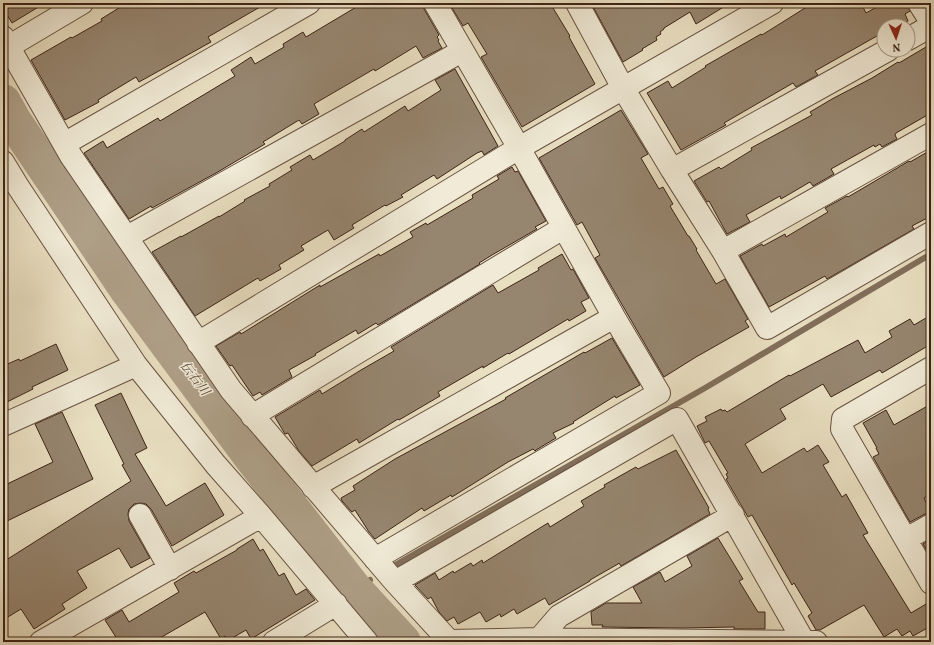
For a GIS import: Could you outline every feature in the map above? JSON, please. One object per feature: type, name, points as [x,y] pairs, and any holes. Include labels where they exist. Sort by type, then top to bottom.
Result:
[{"type":"street","points":[[82,3],[5,42],[64,144],[231,390],[395,582],[450,641],[539,639],[818,642]]},
{"type":"street","points":[[64,144],[309,3]]},
{"type":"street","points":[[375,558],[659,393],[435,3]]},
{"type":"street","points":[[577,3],[623,88],[672,170],[724,251],[767,328],[931,233]]},
{"type":"street","points":[[198,343],[519,148],[772,3]]},
{"type":"street","points":[[919,3],[931,22]]},
{"type":"street","points":[[916,34],[931,26]]},
{"type":"street","points":[[126,237],[462,51]]},
{"type":"street","points":[[672,170],[876,57]]},
{"type":"street","points":[[724,251],[931,134]]},
{"type":"street","points":[[3,162],[10,189],[136,365],[216,465],[367,642]]},
{"type":"street","points":[[252,416],[563,228]]},
{"type":"street","points":[[313,487],[614,317]]},
{"type":"street","points":[[3,425],[136,365]]},
{"type":"street","points":[[930,579],[842,429],[843,419],[931,368]]},
{"type":"street","points":[[395,582],[677,419],[804,642]]},
{"type":"street","points":[[140,515],[170,569]]},
{"type":"street","points":[[539,639],[558,616],[732,515]]},
{"type":"street","points":[[40,642],[261,516]]},
{"type":"street","points":[[906,539],[931,525]]},
{"type":"street","points":[[274,642],[336,604]]},
{"type":"building","points":[[3,3],[45,3],[12,23],[3,8]]},
{"type":"building","points":[[127,3],[267,3],[208,37],[211,42],[139,82],[136,77],[98,100],[99,102],[65,120],[31,60],[102,21],[101,19]]},
{"type":"building","points":[[363,3],[423,3],[424,9],[439,35],[437,37],[442,48],[423,58],[416,46],[375,71],[374,69],[314,104],[319,114],[302,124],[299,120],[263,142],[265,144],[216,173],[152,208],[151,206],[129,219],[84,153],[103,141],[107,148],[158,118],[160,121],[235,76],[231,70],[251,57],[255,64],[284,47],[283,44],[303,32],[306,37]]},
{"type":"building","points":[[449,3],[550,3],[570,36],[569,37],[595,84],[522,127],[481,57],[487,54],[468,23],[463,26]]},
{"type":"building","points":[[591,3],[730,3],[696,24],[690,12],[664,28],[660,32],[661,34],[656,37],[657,40],[623,62]]},
{"type":"building","points":[[813,3],[861,3],[866,13],[884,3],[907,3],[910,11],[905,14],[907,18],[876,18],[876,37],[815,71],[818,75],[796,87],[793,83],[724,123],[726,125],[681,150],[647,93],[668,81],[672,88],[706,67],[705,66],[761,34],[762,35]]},
{"type":"building","points":[[931,44],[931,113],[896,133],[895,135],[897,139],[882,147],[880,144],[875,147],[874,145],[831,169],[834,174],[813,186],[810,182],[781,199],[780,196],[746,215],[750,222],[727,234],[709,201],[707,202],[694,181],[719,167],[721,169],[752,150],[751,148],[812,115],[810,112],[898,62],[899,63],[907,58],[916,58],[916,53]]},
{"type":"building","points":[[455,69],[498,146],[484,155],[482,151],[477,153],[437,179],[434,175],[401,195],[403,197],[386,206],[385,205],[352,225],[354,228],[334,240],[328,230],[301,246],[304,250],[279,265],[281,269],[260,281],[258,278],[195,316],[152,252],[219,217],[245,201],[244,200],[270,186],[269,184],[292,170],[290,167],[310,155],[313,160],[362,129],[364,132],[405,106],[408,111],[441,90],[435,80]]},
{"type":"building","points":[[621,110],[648,154],[641,158],[659,189],[663,187],[673,204],[670,206],[697,249],[696,250],[716,284],[725,279],[748,319],[745,321],[749,327],[664,377],[595,258],[600,255],[582,222],[577,225],[539,158]]},
{"type":"building","points":[[931,150],[931,216],[912,226],[914,229],[827,279],[825,276],[769,307],[740,256],[785,234],[786,237],[828,212],[825,208],[847,196],[848,197],[909,161],[910,162]]},
{"type":"building","points":[[512,167],[515,172],[518,171],[546,221],[535,227],[537,229],[479,263],[480,264],[378,325],[376,323],[358,334],[356,330],[315,354],[316,355],[289,370],[292,377],[262,395],[260,392],[253,396],[232,365],[230,366],[216,346],[240,332],[241,334],[320,285],[320,287],[413,237],[410,232],[426,223],[427,225],[473,198],[472,195],[499,179],[497,176]]},
{"type":"building","points":[[562,254],[571,270],[573,269],[589,298],[581,302],[586,311],[569,321],[568,319],[509,354],[508,353],[483,368],[483,366],[438,392],[440,396],[359,443],[357,439],[312,466],[299,451],[288,433],[285,434],[275,417],[320,390],[322,394],[394,351],[391,347],[493,285],[498,293],[539,270],[538,268]]},
{"type":"building","points":[[931,315],[931,344],[882,373],[880,370],[831,397],[823,384],[780,409],[786,419],[745,444],[762,473],[804,448],[807,452],[818,445],[829,462],[823,465],[842,497],[846,494],[868,533],[863,535],[911,613],[926,604],[931,612],[931,626],[913,636],[910,631],[902,636],[897,629],[884,637],[864,605],[820,630],[816,630],[808,616],[812,613],[794,583],[792,585],[752,515],[748,517],[726,479],[728,478],[726,474],[728,473],[709,441],[705,443],[697,426],[707,421],[705,417],[721,409],[722,411],[725,410],[727,412],[789,375],[790,376],[858,340],[865,353],[892,337],[889,331],[910,319],[914,325]]},
{"type":"building","points":[[612,338],[640,385],[616,398],[615,396],[573,422],[574,423],[553,433],[556,438],[535,451],[533,449],[508,462],[452,497],[451,495],[424,511],[422,508],[375,539],[355,510],[352,512],[342,501],[341,498],[355,490],[353,486],[395,459],[506,399],[505,398],[584,352],[585,353]]},
{"type":"building","points":[[56,344],[68,370],[32,387],[33,389],[3,404],[3,366],[19,359],[20,361]]},
{"type":"building","points":[[121,393],[147,448],[135,454],[166,506],[205,483],[224,515],[172,546],[151,509],[146,504],[134,504],[129,509],[129,521],[150,558],[131,568],[119,548],[77,571],[87,588],[62,604],[65,609],[34,629],[21,609],[3,620],[3,562],[131,481],[122,465],[124,464],[95,405]]},
{"type":"building","points":[[931,404],[931,494],[924,498],[931,513],[925,514],[910,522],[873,457],[879,454],[863,423],[886,410],[894,425]]},
{"type":"building","points":[[62,412],[93,479],[3,523],[3,486],[53,462],[35,424]]},
{"type":"building","points":[[676,450],[709,508],[710,514],[621,566],[619,563],[549,605],[545,598],[517,614],[514,609],[501,617],[500,614],[486,622],[480,612],[458,624],[454,617],[447,621],[439,612],[431,597],[428,599],[415,585],[435,573],[439,580],[453,571],[454,573],[471,563],[473,566],[482,560],[483,563],[548,523],[550,527],[584,506],[581,501],[605,487],[604,485],[636,467],[638,469]]},
{"type":"building","points":[[718,538],[743,579],[739,581],[758,612],[765,612],[765,629],[734,629],[734,627],[602,627],[603,625],[592,625],[591,612],[606,603],[642,603],[633,587],[660,572],[665,582],[692,566],[687,556]]},
{"type":"building","points":[[253,539],[260,551],[263,549],[279,576],[284,573],[296,595],[306,589],[315,600],[251,639],[246,630],[227,641],[225,636],[221,639],[205,612],[153,642],[119,642],[105,620],[122,610],[129,622],[179,592],[174,583],[194,571],[196,573],[237,550]]},
{"type":"building","points":[[931,539],[931,558],[923,544]]},
{"type":"waterway","name":"伝右川","points":[[3,102],[13,120],[127,289],[253,459],[355,590],[403,642]]},
{"type":"waterway","points":[[390,568],[705,388],[931,254]]},
{"type":"waterway","points":[[355,590],[370,580]]}]
